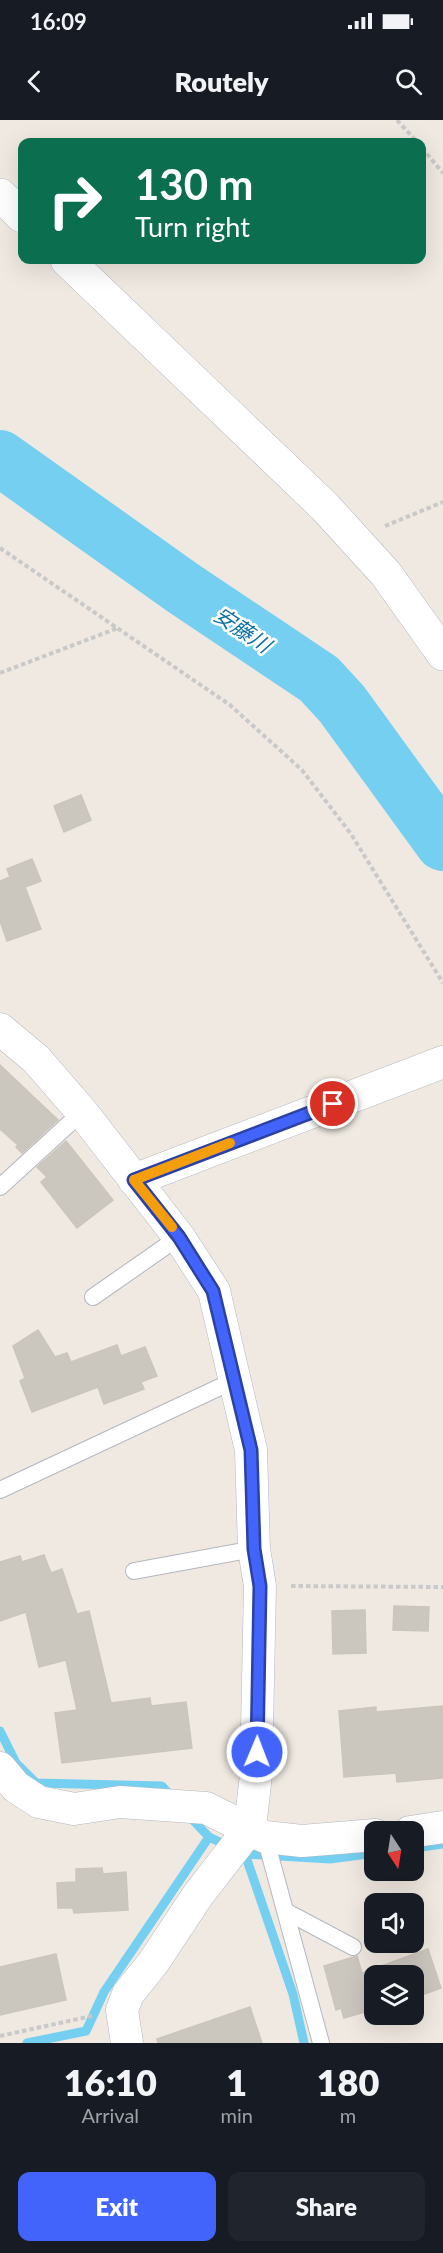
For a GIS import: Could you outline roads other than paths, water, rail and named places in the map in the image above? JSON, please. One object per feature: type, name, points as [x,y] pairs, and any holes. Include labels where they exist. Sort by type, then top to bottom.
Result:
[{"type":"street","points":[[0,195],[18,212]]},
{"type":"street","points":[[71,264],[325,507],[386,574],[443,654]]},
{"type":"street","points":[[0,1029],[36,1059],[82,1112],[179,1237],[213,1291],[251,1450],[254,1549],[260,1586],[256,1775],[258,1833],[198,1895],[153,1963],[128,1994],[122,2010],[128,2043]]},
{"type":"street","points":[[134,1180],[443,1062]]},
{"type":"street","points":[[0,1768],[16,1787],[39,1802],[74,1809],[120,1802],[207,1808],[258,1833],[302,1841],[364,1837]]},
{"type":"street","points":[[424,1830],[443,1827]]},
{"type":"lane","points":[[0,1188],[82,1112]]},
{"type":"lane","points":[[93,1298],[179,1237]]},
{"type":"lane","points":[[0,1490],[235,1380]]},
{"type":"lane","points":[[134,1571],[254,1549]]},
{"type":"lane","points":[[258,1833],[287,1912],[321,2043]]},
{"type":"lane","points":[[287,1912],[353,1947]]},
{"type":"waterway","name":"安藤川","points":[[0,458],[183,588],[319,679],[342,704],[443,843]]},
{"type":"waterway","points":[[0,1731],[16,1763],[36,1783],[162,1786],[172,1797]]},
{"type":"waterway","points":[[187,1814],[209,1837],[245,1854],[330,1859],[364,1854]]},
{"type":"waterway","points":[[27,2043],[86,2031],[104,1992],[209,1837]]},
{"type":"waterway","points":[[424,1847],[443,1844]]},
{"type":"waterway","points":[[245,1854],[293,1994],[304,2043]]}]
